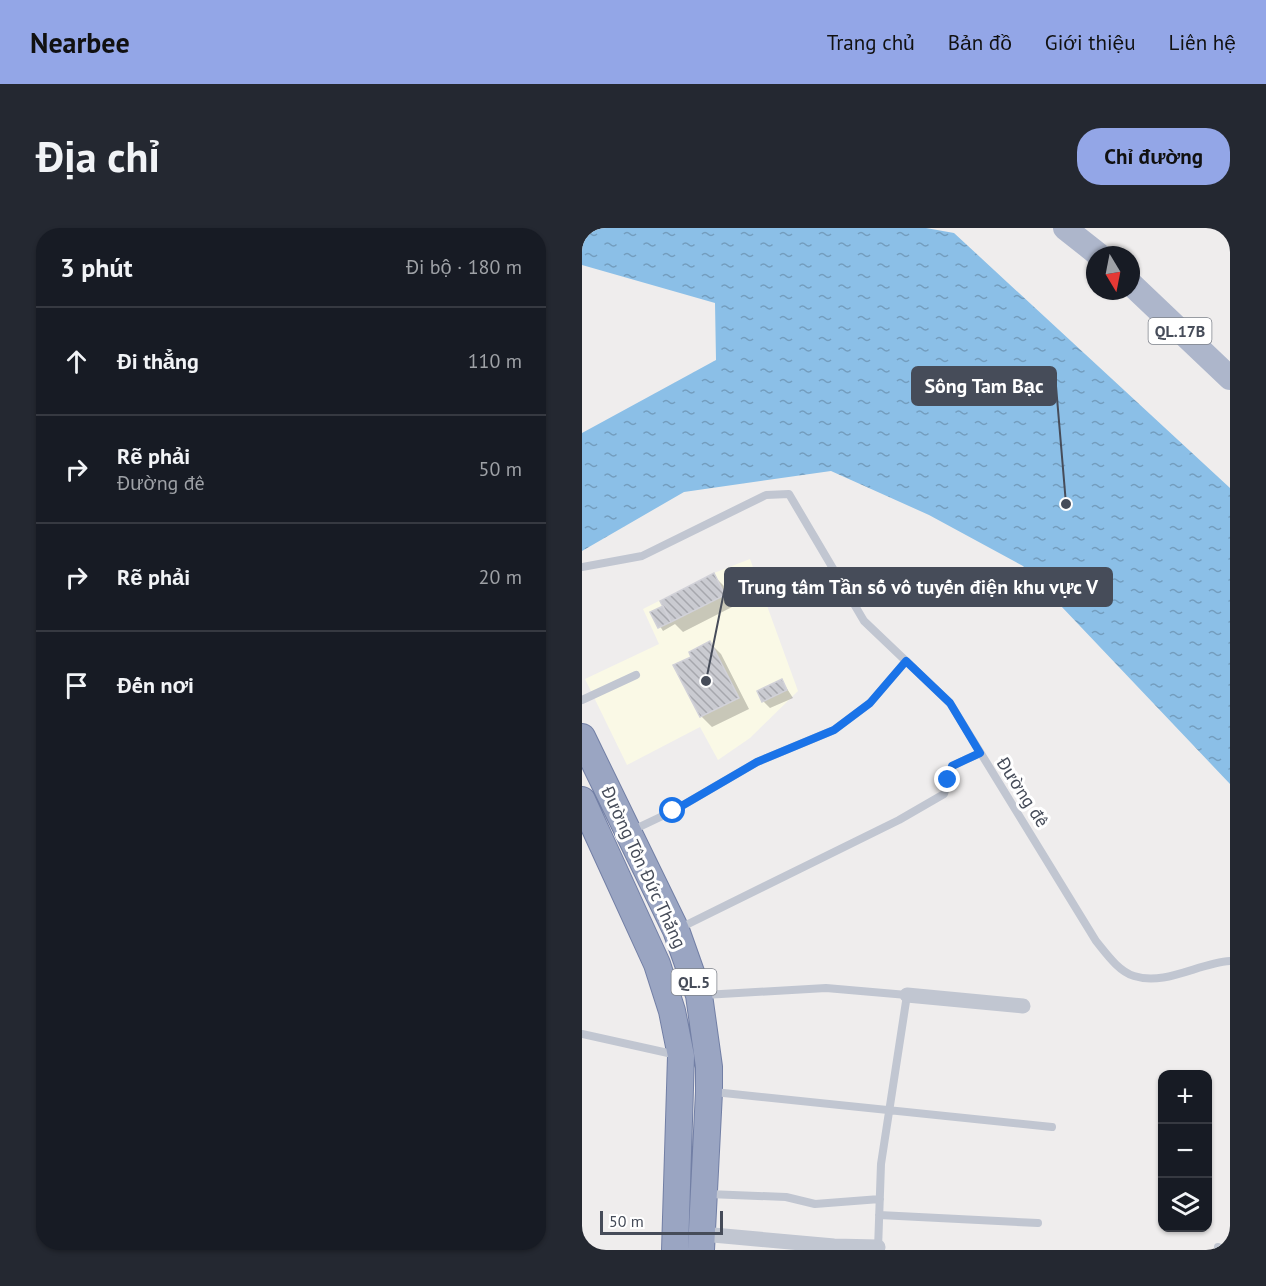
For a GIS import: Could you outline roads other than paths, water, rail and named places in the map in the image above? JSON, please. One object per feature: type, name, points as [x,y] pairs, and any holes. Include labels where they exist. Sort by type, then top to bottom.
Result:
[{"type":"highway","name":"Đường Tôn Đức Thắng","points":[[582,736],[676,930],[699,995],[709,1067],[701,1242]]},
{"type":"highway","name":"Đường Tôn Đức Thắng","points":[[585,813],[657,964],[672,1011],[681,1056],[675,1250]]},
{"type":"main road","points":[[1065,228],[1088,246]]},
{"type":"main road","name":"QL.17B","points":[[1140,293],[1230,378]]},
{"type":"street","points":[[907,995],[1023,1006]]},
{"type":"street","points":[[701,1242],[878,1248]]},
{"type":"lane","name":"Đường đê","points":[[582,567],[642,556],[766,495],[789,494],[864,621],[950,703],[1096,941],[1115,963],[1133,976],[1158,978],[1230,961]]},
{"type":"lane","points":[[628,832],[673,811],[757,762],[834,730],[870,703],[906,661]]},
{"type":"lane","points":[[582,700],[636,675]]},
{"type":"lane","points":[[676,930],[899,820],[944,794],[952,766],[980,753]]},
{"type":"lane","points":[[699,995],[826,988],[907,995],[889,1109],[879,1200],[878,1248]]},
{"type":"lane","points":[[582,1034],[681,1056]]},
{"type":"lane","points":[[709,1092],[1052,1127]]},
{"type":"lane","points":[[704,1194],[786,1197],[815,1204],[879,1200]]},
{"type":"lane","points":[[879,1215],[1038,1223]]},
{"type":"water","points":[[582,228],[926,228],[954,233],[1230,488],[1230,784],[1023,566],[929,515],[831,471],[684,492],[582,551],[582,433],[716,360],[715,303],[582,265]]},
{"type":"place","name":"Sông Tam Bạc","points":[[1066,504]]},
{"type":"place","name":"Trung tâm Tần số vô tuyến điện khu vực V","points":[[706,681]]}]
